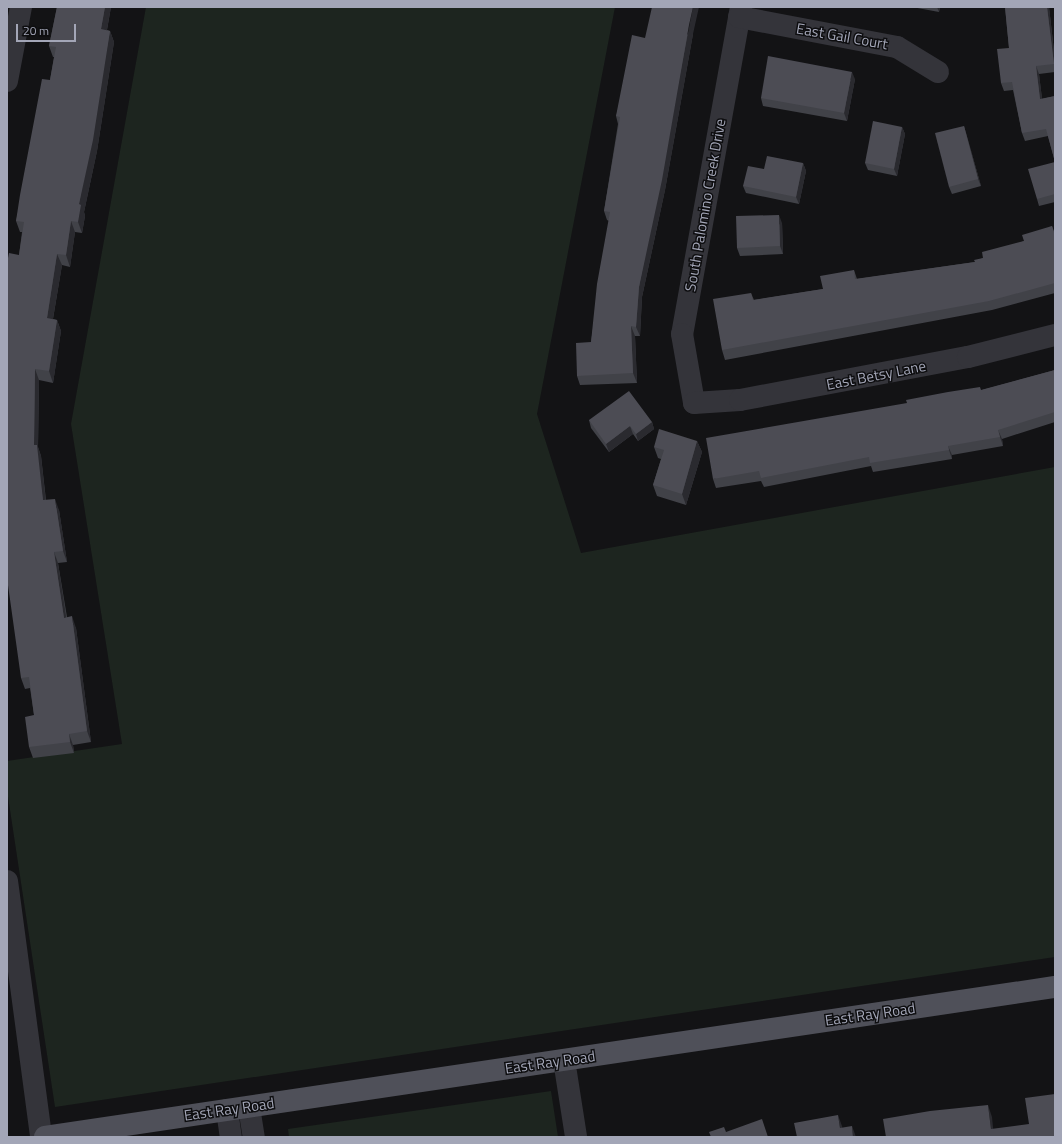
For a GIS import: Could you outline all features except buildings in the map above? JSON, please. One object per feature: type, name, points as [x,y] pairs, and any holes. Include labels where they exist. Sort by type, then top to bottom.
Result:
[{"type":"main road","name":"East Ray Road","points":[[45,1137],[1055,987]]},
{"type":"street","points":[[7,81],[21,7]]},
{"type":"street","name":"East Gail Court","points":[[740,12],[897,47],[938,72]]},
{"type":"street","name":"South Palomino Creek Drive","points":[[694,403],[682,334],[740,12]]},
{"type":"street","name":"East Betsy Lane","points":[[694,403],[740,400],[952,360],[1055,335]]},
{"type":"street","points":[[7,881],[41,1137]]},
{"type":"street","points":[[564,1060],[576,1137]]},
{"type":"street","points":[[249,1107],[254,1137]]},
{"type":"street","points":[[226,1110],[231,1137]]},
{"type":"shaded area","points":[[146,7],[615,7],[537,414],[581,553],[1055,467],[1055,957],[55,1107],[7,790],[7,761],[122,744],[71,424]]},
{"type":"shaded area","points":[[551,1091],[558,1137],[289,1137],[288,1129]]}]
